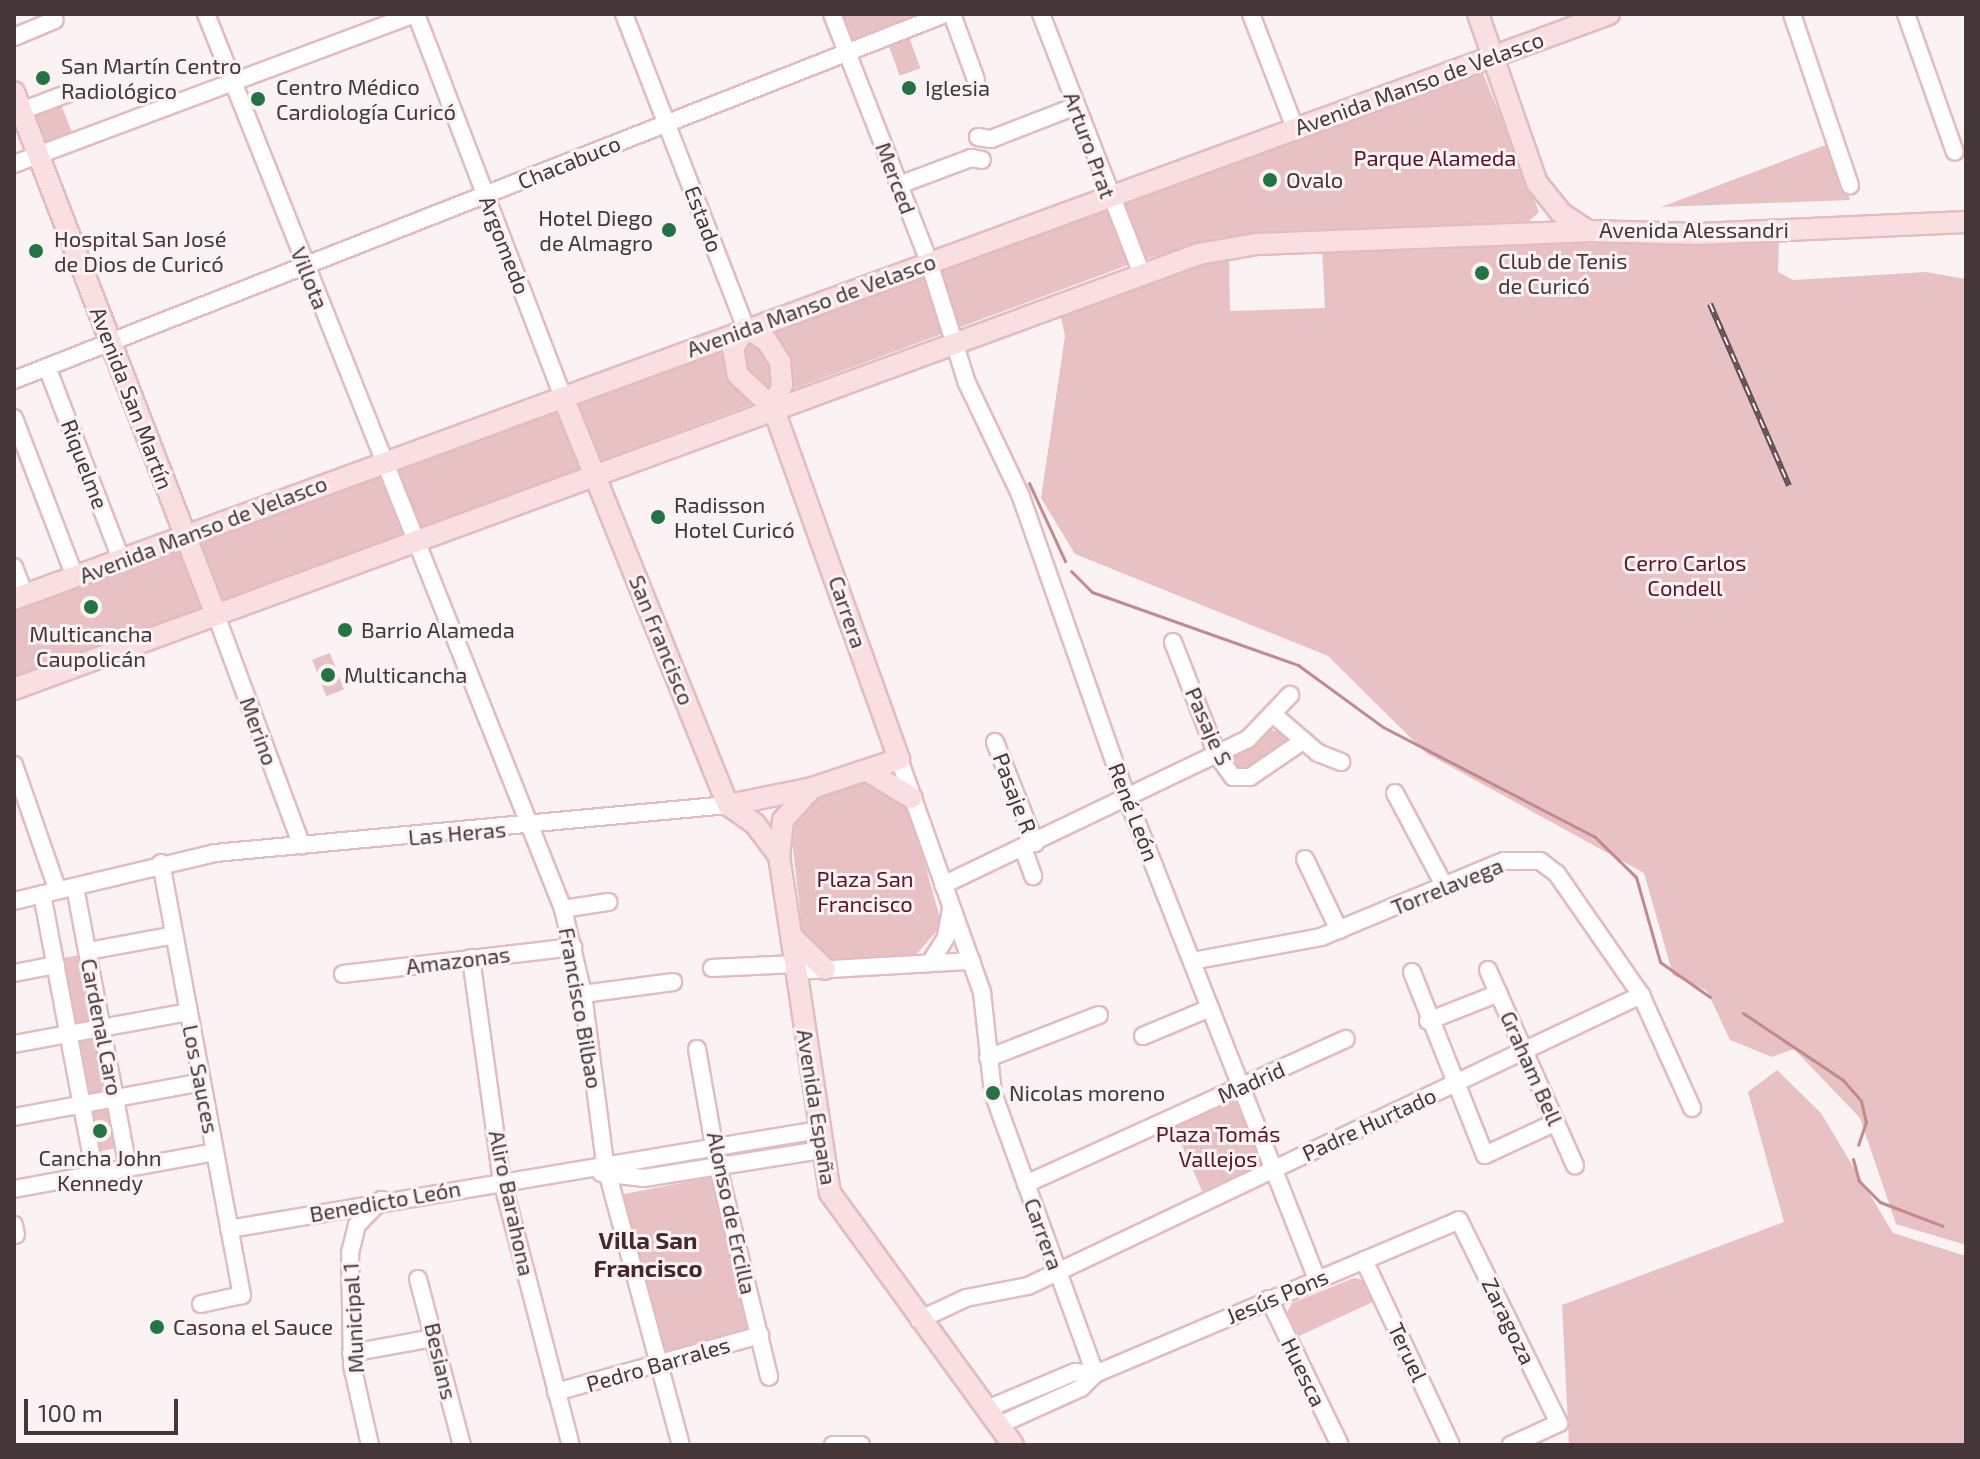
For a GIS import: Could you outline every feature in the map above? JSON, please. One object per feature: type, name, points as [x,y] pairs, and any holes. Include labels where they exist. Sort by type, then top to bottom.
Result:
[{"type":"main road","name":"Avenida Alessandri","points":[[1478,14],[1533,175],[1553,206],[1588,231],[1699,234],[1963,224]]},
{"type":"main road","name":"Avenida Manso de Velasco","points":[[19,597],[1609,14]]},
{"type":"main road","name":"Avenida San Martín","points":[[18,102],[216,615]]},
{"type":"main road","points":[[1523,233],[1553,206]]},
{"type":"main road","points":[[14,689],[1142,274],[1233,247],[1588,231]]},
{"type":"main road","points":[[746,328],[733,348],[738,375],[774,409]]},
{"type":"main road","name":"Carrera","points":[[746,328],[767,341],[780,362],[782,384],[774,409],[899,759]]},
{"type":"main road","name":"Argomedo","points":[[563,397],[596,475]]},
{"type":"main road","name":"San Francisco","points":[[596,475],[728,805]]},
{"type":"main road","name":"Las Heras","points":[[728,805],[812,788],[869,772],[899,759]]},
{"type":"main road","points":[[869,772],[912,798]]},
{"type":"main road","name":"Avenida España","points":[[812,788],[783,820],[779,856],[830,1193],[919,1320],[1013,1445]]},
{"type":"main road","name":"Avenida España","points":[[728,805],[755,824],[779,856]]},
{"type":"main road","points":[[790,933],[825,969]]},
{"type":"street","name":"Villota","points":[[206,14],[414,542]]},
{"type":"street","points":[[14,164],[416,14]]},
{"type":"street","name":"Argomedo","points":[[416,14],[563,397]]},
{"type":"street","name":"Estado","points":[[624,14],[746,328]]},
{"type":"street","name":"Merced","points":[[832,14],[929,262],[952,344]]},
{"type":"street","name":"Chacabuco","points":[[14,380],[945,14]]},
{"type":"street","points":[[952,14],[976,80]]},
{"type":"street","name":"Arturo Prat","points":[[1041,14],[1142,274]]},
{"type":"street","points":[[1251,14],[1295,128]]},
{"type":"street","points":[[1792,14],[1850,185]]},
{"type":"street","points":[[1906,14],[1955,152]]},
{"type":"street","points":[[14,37],[55,20]]},
{"type":"street","points":[[18,102],[69,93]]},
{"type":"street","points":[[978,137],[989,140],[1076,106]]},
{"type":"street","points":[[899,185],[971,158],[982,160]]},
{"type":"street","name":"René León","points":[[952,344],[1020,494],[1128,800],[1317,1279]]},
{"type":"street","name":"Riquelme","points":[[47,367],[122,561]]},
{"type":"street","points":[[14,418],[75,577]]},
{"type":"street","name":"Francisco Bilbao","points":[[414,542],[563,909],[583,994],[606,1169],[681,1445]]},
{"type":"street","points":[[14,567],[19,597]]},
{"type":"street","name":"Merino","points":[[216,615],[302,846]]},
{"type":"street","name":"Pasaje S","points":[[1173,642],[1217,755],[1242,780],[1304,740]]},
{"type":"street","points":[[943,885],[1128,800],[1217,755],[1274,715],[1290,695]]},
{"type":"street","points":[[1274,715],[1304,740],[1341,762]]},
{"type":"street","name":"Pasaje R","points":[[995,742],[1029,846],[1033,876]]},
{"type":"street","name":"Carrera","points":[[899,759],[985,1005],[993,1093],[1095,1374]]},
{"type":"street","name":"Cardenal Caro","points":[[14,765],[50,892],[56,965],[95,1174]]},
{"type":"street","points":[[1395,793],[1445,887]]},
{"type":"street","name":"Las Heras","points":[[14,901],[161,863],[302,846],[528,827],[728,805]]},
{"type":"street","points":[[1305,859],[1339,930]]},
{"type":"street","name":"Torrelavega","points":[[1192,961],[1339,930],[1512,859],[1545,863],[1641,995],[1692,1108]]},
{"type":"street","name":"Los Sauces","points":[[161,863],[242,1295],[201,1304]]},
{"type":"street","name":"Cardenal Caro","points":[[75,887],[128,1168]]},
{"type":"street","points":[[563,909],[608,902]]},
{"type":"street","points":[[930,963],[946,937],[952,909]]},
{"type":"street","points":[[88,951],[175,935]]},
{"type":"street","name":"Amazonas","points":[[343,974],[573,947]]},
{"type":"street","name":"Aliro Barahona","points":[[471,958],[502,1181],[571,1445]]},
{"type":"street","points":[[712,968],[825,969],[972,961]]},
{"type":"street","points":[[14,973],[56,965]]},
{"type":"street","name":"Graham Bell","points":[[1488,970],[1575,1165]]},
{"type":"street","points":[[1412,972],[1428,1021],[1485,1155],[1556,1122]]},
{"type":"street","points":[[583,994],[673,982]]},
{"type":"street","points":[[1428,1021],[1499,993]]},
{"type":"street","name":"Padre Hurtado","points":[[919,1320],[966,1298],[1020,1290],[1641,995]]},
{"type":"street","points":[[1143,1036],[1210,1008]]},
{"type":"street","points":[[14,1044],[189,1012]]},
{"type":"street","points":[[988,1058],[1099,1015]]},
{"type":"street","name":"Madrid","points":[[1026,1184],[1346,1039]]},
{"type":"street","name":"Alonso de Ercilla","points":[[697,1049],[717,1163],[769,1377]]},
{"type":"street","points":[[14,1117],[202,1082]]},
{"type":"street","name":"Benedicto León","points":[[606,1169],[644,1178],[820,1140]]},
{"type":"street","name":"Benedicto León","points":[[229,1229],[381,1199],[606,1169],[716,1145],[820,1140]]},
{"type":"street","points":[[14,1189],[215,1152]]},
{"type":"street","name":"Municipal 1","points":[[370,1445],[351,1353],[351,1243],[362,1217],[381,1199]]},
{"type":"street","name":"Jesús Pons","points":[[993,1417],[1081,1388],[1095,1374],[1459,1220]]},
{"type":"street","name":"Zaragoza","points":[[1459,1220],[1559,1423],[1511,1445]]},
{"type":"street","name":"Teruel","points":[[1364,1260],[1451,1445]]},
{"type":"street","name":"Besians","points":[[418,1279],[462,1445]]},
{"type":"street","name":"Huesca","points":[[1269,1299],[1340,1445]]},
{"type":"street","name":"Pedro Barrales","points":[[556,1392],[760,1335]]},
{"type":"street","points":[[351,1353],[433,1338]]},
{"type":"street","points":[[833,1445],[859,1443]]},
{"type":"green space","points":[[838,14],[917,14],[849,42]]},
{"type":"green space","points":[[905,26],[920,68],[900,76],[884,34]]},
{"type":"green space","name":"Parque Alameda","points":[[1480,66],[1539,212],[1525,225],[1222,237],[1139,261],[14,678],[14,609]]},
{"type":"green space","points":[[59,100],[73,135],[44,147],[29,112]]},
{"type":"green space","points":[[1831,143],[1850,200],[1661,207]]},
{"type":"green space","name":"Cerro Carlos Condell","points":[[1779,240],[1778,272],[1793,280],[1926,272],[1966,279],[1966,1245],[1896,1224],[1860,1118],[1794,1049],[1772,1057],[1730,1040],[1707,991],[1673,975],[1644,873],[1426,753],[1328,656],[1075,554],[1041,498],[1065,336],[1059,308],[1176,265],[1229,257],[1230,311],[1325,308],[1322,249]]},
{"type":"green space","name":"Multicancha","points":[[330,653],[344,689],[326,696],[312,660]]},
{"type":"green space","points":[[1270,730],[1286,732],[1288,741],[1246,772],[1238,771],[1229,759],[1233,753]]},
{"type":"green space","name":"Plaza San Francisco","points":[[872,780],[910,811],[942,925],[915,956],[832,963],[802,929],[791,830],[813,796]]},
{"type":"green space","points":[[84,954],[97,1022],[73,1027],[59,959]]},
{"type":"green space","points":[[98,1030],[109,1090],[83,1095],[72,1035]]},
{"type":"green space","points":[[1777,1070],[1821,1113],[1893,1233],[1966,1256],[1966,1445],[1569,1445],[1562,1305],[1784,1222],[1748,1092]]},
{"type":"green space","name":"Plaza Tomás Vallejos","points":[[1235,1100],[1263,1164],[1202,1191],[1174,1127]]},
{"type":"green space","name":"Cancha John Kennedy","points":[[107,1109],[115,1148],[95,1152],[86,1113]]},
{"type":"green space","points":[[712,1177],[750,1330],[665,1351],[634,1252],[624,1194]]},
{"type":"green space","points":[[1354,1278],[1363,1280],[1375,1301],[1299,1336],[1287,1312],[1292,1303]]},
{"type":"waterway","points":[[1029,483],[1065,561]]},
{"type":"waterway","points":[[1071,571],[1092,592],[1298,665],[1383,727],[1595,837],[1636,877],[1660,962],[1710,997]]},
{"type":"waterway","points":[[1743,1013],[1843,1080],[1861,1101],[1866,1122],[1858,1145]]},
{"type":"waterway","points":[[1853,1159],[1859,1181],[1880,1202],[1943,1226]]},
{"type":"railway","points":[[1710,304],[1789,486]]},
{"type":"place","name":"San Martín Centro Radiológico","points":[[43,78]]},
{"type":"place","name":"Iglesia","points":[[909,88]]},
{"type":"place","name":"Centro Médico Cardiología Curicó","points":[[258,99]]},
{"type":"place","name":"Ovalo","points":[[1270,180]]},
{"type":"place","name":"Hotel Diego de Almagro","points":[[669,230]]},
{"type":"place","name":"Hospital San José de Dios de Curicó","points":[[36,251]]},
{"type":"place","name":"Club de Tenis de Curicó","points":[[1482,273]]},
{"type":"place","name":"Radisson Hotel Curicó","points":[[658,517]]},
{"type":"place","name":"Multicancha Caupolicán","points":[[91,607]]},
{"type":"place","name":"Barrio Alameda","points":[[345,630]]},
{"type":"place","name":"Multicancha","points":[[328,675]]},
{"type":"place","name":"Nicolas moreno","points":[[993,1093]]},
{"type":"place","name":"Cancha John Kennedy","points":[[100,1131]]},
{"type":"place","name":"Casona el Sauce","points":[[157,1327]]},
{"type":"district","name":"Villa San Francisco","points":[[648,1254]]}]
